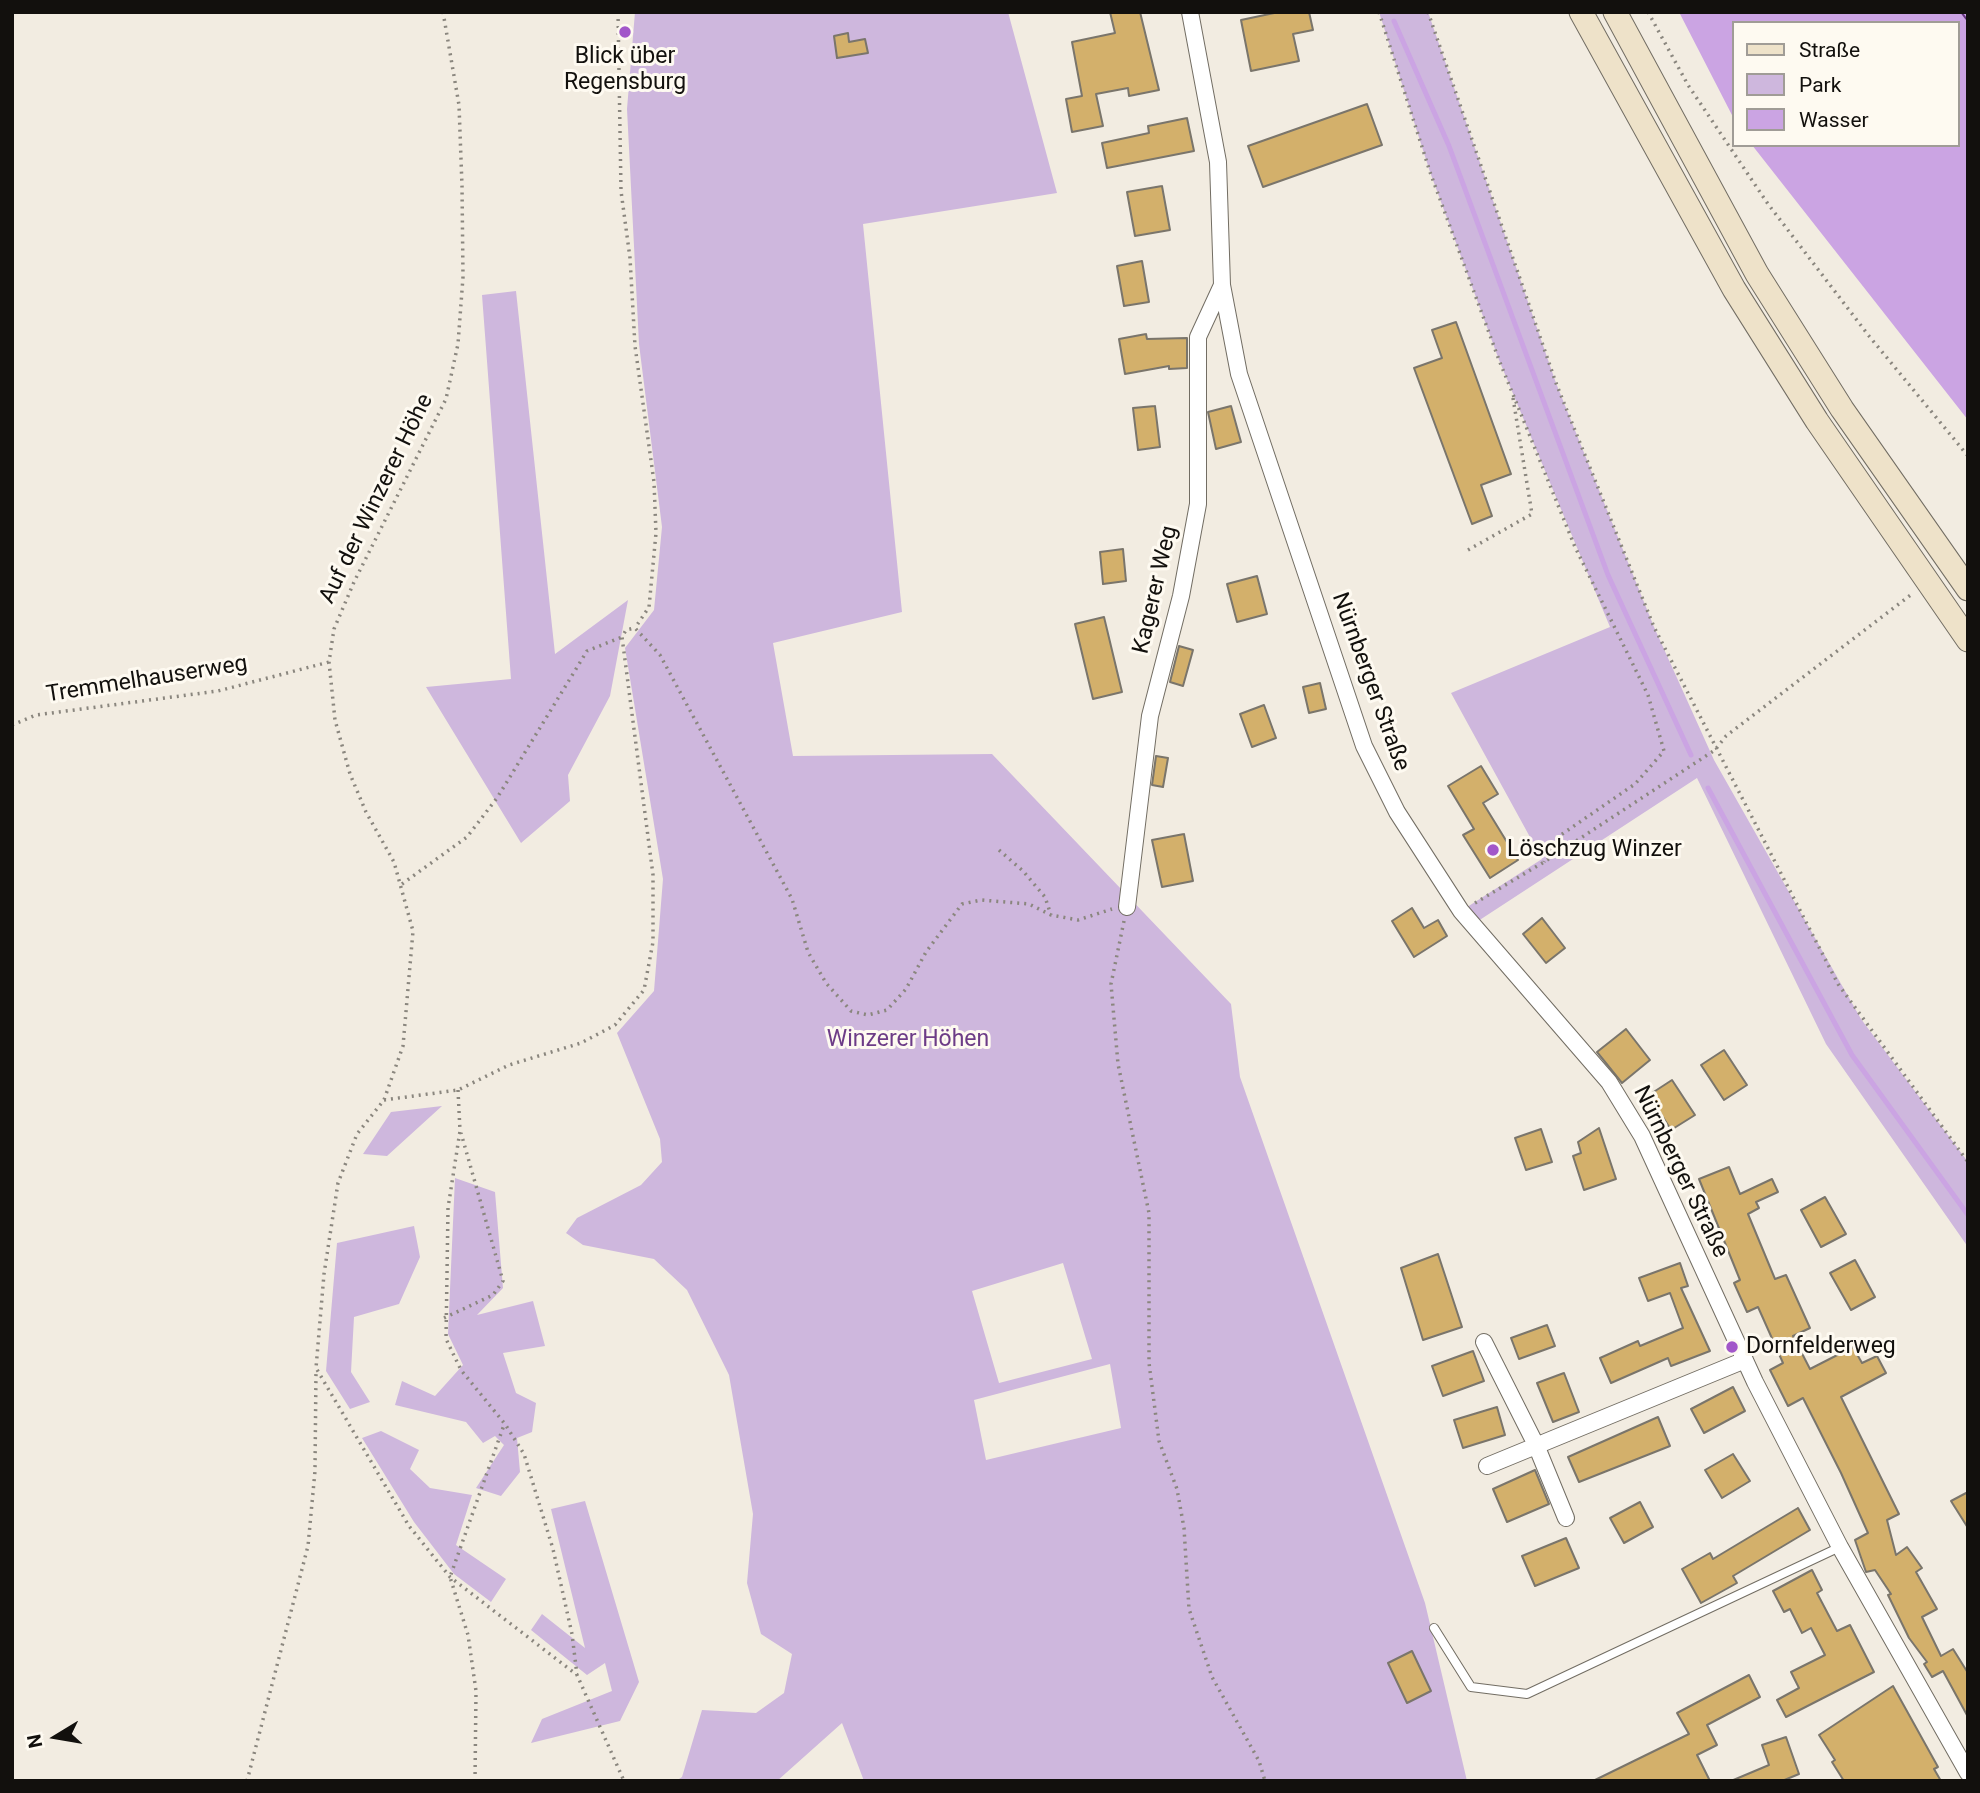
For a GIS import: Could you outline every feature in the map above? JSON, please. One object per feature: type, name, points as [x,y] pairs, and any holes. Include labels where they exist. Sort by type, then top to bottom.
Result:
[{"type":"main road","points":[[1581,12],[1734,289],[1824,432],[1968,640]]},
{"type":"main road","points":[[1615,12],[1757,274],[1842,409],[1968,589]]},
{"type":"street","name":"Nürnberger Straße","points":[[1190,12],[1218,162],[1222,285],[1239,374],[1364,746],[1397,812],[1461,911],[1609,1082],[1642,1136],[1745,1360],[1840,1546],[1968,1773]]},
{"type":"street","name":"Kagerer Weg","points":[[1126,907],[1150,716],[1181,596],[1198,504],[1198,337],[1222,285]]},
{"type":"street","points":[[1484,1342],[1536,1445],[1566,1518]]},
{"type":"street","points":[[1487,1466],[1745,1360]]},
{"type":"lane","points":[[1434,1628],[1471,1687],[1527,1694],[1840,1546]]},
{"type":"path","name":"Auf der Winzerer Höhe","points":[[247,1781],[308,1546],[315,1471],[316,1368],[324,1273],[338,1183],[357,1134],[384,1100],[404,1046],[412,930],[402,884],[350,774],[335,720],[328,662],[334,629],[354,582],[446,399],[458,344],[463,277],[462,173],[458,105],[443,12]]},
{"type":"path","points":[[402,884],[467,837],[497,798],[587,651],[635,628],[649,607],[656,533],[654,482],[635,346],[630,258],[621,191],[618,12]]},
{"type":"path","points":[[1379,12],[1430,172],[1511,389],[1575,547],[1648,695],[1664,751],[1635,784],[1555,839],[1544,862]]},
{"type":"path","points":[[1428,12],[1556,383],[1654,627],[1715,750],[1838,984],[1968,1162]]},
{"type":"path","points":[[1648,12],[1688,85],[1768,204],[1869,336],[1968,456]]},
{"type":"path","points":[[1468,550],[1532,514],[1511,389]]},
{"type":"path","points":[[1461,911],[1544,862],[1715,750],[1726,736],[1912,594]]},
{"type":"path","points":[[635,628],[660,655],[700,726],[792,900],[814,962],[826,983],[851,1010],[868,1015],[887,1010],[906,989],[926,952],[962,904],[981,900],[1029,904],[1051,915],[1078,920],[1097,912],[1126,907],[1111,984],[1118,1063],[1149,1213],[1149,1363],[1159,1441],[1177,1489],[1184,1528],[1189,1609],[1212,1677],[1259,1761],[1265,1781]]},
{"type":"path","points":[[384,1100],[458,1090],[509,1065],[592,1037],[615,1025],[644,990],[653,942],[653,875],[622,636]]},
{"type":"path","name":"Tremmelhauserweg","points":[[12,725],[36,715],[218,691],[328,662]]},
{"type":"path","points":[[999,850],[1023,871],[1045,897],[1051,915]]},
{"type":"path","points":[[458,1090],[460,1131],[448,1208],[444,1318],[446,1339],[461,1370],[505,1424],[524,1454],[553,1549],[572,1634],[577,1675],[624,1781]]},
{"type":"path","points":[[444,1318],[493,1295],[503,1281],[460,1131]]},
{"type":"path","points":[[316,1368],[409,1526],[450,1577],[577,1675]]},
{"type":"path","points":[[475,1781],[476,1691],[468,1635],[450,1577],[505,1424]]},
{"type":"green space","name":"Winzerer Höhen","points":[[635,12],[1008,12],[1057,193],[863,224],[902,612],[773,643],[793,756],[992,754],[1231,1004],[1240,1077],[1425,1603],[1467,1781],[864,1781],[842,1723],[777,1781],[676,1781],[682,1777],[702,1710],[756,1713],[784,1693],[792,1654],[761,1634],[747,1583],[753,1514],[729,1375],[687,1290],[654,1259],[583,1245],[566,1233],[577,1218],[641,1185],[662,1162],[660,1139],[617,1033],[654,991],[663,879],[625,648],[654,610],[662,527],[639,344],[627,109]],"holes":[[[1063,1263],[1092,1359],[999,1383],[972,1291]],[[1110,1364],[1121,1428],[986,1460],[974,1400]]]},
{"type":"green space","points":[[1379,12],[1428,12],[1556,383],[1654,627],[1714,760],[1861,1019],[1968,1162],[1968,1247],[1826,1044],[1697,778],[1472,925],[1461,911],[1542,859],[1451,693],[1610,627],[1499,360],[1430,172]]},
{"type":"green space","points":[[516,291],[555,654],[628,600],[610,696],[568,775],[570,801],[521,843],[426,687],[511,679],[482,295]]},
{"type":"green space","points":[[442,1106],[387,1156],[363,1154],[391,1112]]},
{"type":"green space","points":[[455,1178],[495,1192],[503,1288],[477,1315],[533,1301],[545,1346],[503,1353],[516,1393],[536,1403],[532,1432],[517,1438],[520,1472],[501,1496],[476,1488],[504,1445],[495,1436],[483,1443],[466,1422],[395,1405],[402,1381],[435,1396],[463,1365],[448,1334]]},
{"type":"green space","points":[[414,1226],[420,1257],[399,1304],[354,1317],[351,1372],[370,1402],[350,1409],[326,1371],[337,1243]]},
{"type":"green space","points":[[381,1431],[419,1450],[410,1469],[430,1488],[472,1495],[456,1545],[506,1579],[491,1602],[454,1574],[414,1522],[362,1438]]},
{"type":"green space","points":[[585,1501],[639,1682],[620,1721],[531,1743],[542,1719],[612,1691],[605,1663],[587,1675],[531,1630],[542,1614],[585,1648],[551,1509]]},
{"type":"water","points":[[1679,12],[1968,12],[1968,420],[1754,147],[1959,147],[1959,21],[1731,21],[1731,113]]},
{"type":"building","points":[[1110,12],[1140,12],[1159,90],[1129,96],[1128,88],[1096,94],[1103,126],[1072,132],[1066,99],[1082,96],[1072,42],[1115,33]]},
{"type":"building","points":[[1279,12],[1309,12],[1313,30],[1293,34],[1299,61],[1251,71],[1241,20]]},
{"type":"building","points":[[848,33],[849,42],[865,39],[868,53],[837,58],[834,36]]},
{"type":"building","points":[[1367,104],[1382,145],[1263,187],[1248,146]]},
{"type":"building","points":[[1187,118],[1194,151],[1107,168],[1102,143],[1149,133],[1148,126]]},
{"type":"building","points":[[1162,186],[1170,230],[1135,236],[1127,192]]},
{"type":"building","points":[[1142,261],[1149,302],[1124,306],[1117,266]]},
{"type":"building","points":[[1456,322],[1511,474],[1481,485],[1492,516],[1472,524],[1414,368],[1442,358],[1432,330]]},
{"type":"building","points":[[1146,334],[1147,339],[1187,338],[1187,368],[1169,369],[1169,366],[1125,374],[1119,339]]},
{"type":"building","points":[[1155,406],[1160,447],[1138,450],[1133,408]]},
{"type":"building","points":[[1231,406],[1241,442],[1216,449],[1208,412]]},
{"type":"building","points":[[1123,549],[1126,581],[1103,584],[1100,552]]},
{"type":"building","points":[[1257,576],[1267,614],[1237,622],[1227,584]]},
{"type":"building","points":[[1104,617],[1122,692],[1093,699],[1075,624]]},
{"type":"building","points":[[1179,646],[1193,650],[1183,686],[1170,682]]},
{"type":"building","points":[[1320,683],[1326,709],[1309,713],[1303,687]]},
{"type":"building","points":[[1264,705],[1276,738],[1252,747],[1240,714]]},
{"type":"building","points":[[1156,756],[1168,758],[1163,787],[1152,785]]},
{"type":"building","points":[[1481,766],[1498,794],[1483,803],[1518,860],[1490,878],[1463,835],[1474,829],[1448,786]]},
{"type":"building","points":[[1184,834],[1193,881],[1162,887],[1152,840]]},
{"type":"building","points":[[1412,908],[1424,928],[1438,920],[1447,936],[1414,957],[1392,921]]},
{"type":"building","points":[[1542,918],[1565,948],[1546,963],[1523,934]]},
{"type":"building","points":[[1626,1029],[1650,1060],[1622,1083],[1597,1052]]},
{"type":"building","points":[[1724,1050],[1747,1085],[1724,1100],[1701,1065]]},
{"type":"building","points":[[1672,1080],[1695,1115],[1671,1130],[1649,1095]]},
{"type":"building","points":[[1599,1128],[1616,1179],[1584,1190],[1573,1156],[1581,1153],[1578,1142]]},
{"type":"building","points":[[1541,1129],[1552,1162],[1526,1170],[1515,1138]]},
{"type":"building","points":[[1729,1167],[1740,1194],[1772,1179],[1778,1192],[1756,1202],[1759,1208],[1748,1214],[1775,1279],[1786,1275],[1810,1328],[1793,1336],[1810,1369],[1853,1347],[1862,1363],[1877,1356],[1886,1373],[1841,1397],[1899,1514],[1887,1520],[1896,1555],[1907,1547],[1922,1568],[1916,1572],[1937,1609],[1922,1617],[1941,1656],[1953,1649],[1968,1673],[1968,1717],[1943,1671],[1932,1677],[1924,1664],[1927,1662],[1909,1638],[1888,1595],[1891,1594],[1875,1570],[1866,1572],[1855,1540],[1868,1533],[1841,1473],[1803,1398],[1788,1406],[1770,1370],[1783,1363],[1758,1307],[1747,1312],[1734,1283],[1740,1280],[1699,1179]]},
{"type":"building","points":[[1825,1197],[1846,1234],[1821,1247],[1801,1210]]},
{"type":"building","points":[[1438,1254],[1462,1327],[1423,1340],[1401,1268]]},
{"type":"building","points":[[1855,1260],[1875,1297],[1851,1310],[1830,1273]]},
{"type":"building","points":[[1680,1263],[1688,1286],[1681,1288],[1710,1351],[1671,1366],[1668,1358],[1611,1383],[1600,1358],[1638,1341],[1640,1346],[1683,1328],[1670,1293],[1648,1301],[1639,1278]]},
{"type":"building","points":[[1547,1325],[1555,1346],[1519,1359],[1511,1338]]},
{"type":"building","points":[[1473,1351],[1484,1381],[1443,1396],[1432,1366]]},
{"type":"building","points":[[1564,1373],[1579,1412],[1553,1422],[1537,1383]]},
{"type":"building","points":[[1733,1387],[1745,1411],[1704,1433],[1691,1409]]},
{"type":"building","points":[[1497,1407],[1505,1435],[1463,1448],[1454,1420]]},
{"type":"building","points":[[1658,1417],[1670,1446],[1579,1482],[1568,1457]]},
{"type":"building","points":[[1733,1454],[1750,1481],[1722,1498],[1705,1470]]},
{"type":"building","points":[[1535,1470],[1549,1504],[1507,1522],[1493,1489]]},
{"type":"building","points":[[1968,1492],[1968,1528],[1951,1501]]},
{"type":"building","points":[[1640,1502],[1653,1527],[1624,1543],[1610,1518]]},
{"type":"building","points":[[1798,1508],[1810,1530],[1733,1576],[1737,1583],[1701,1603],[1682,1569],[1710,1553],[1713,1559]]},
{"type":"building","points":[[1566,1538],[1579,1568],[1535,1586],[1522,1556]]},
{"type":"building","points":[[1812,1570],[1822,1590],[1817,1593],[1837,1631],[1850,1625],[1874,1672],[1786,1717],[1777,1700],[1799,1688],[1791,1672],[1825,1655],[1811,1628],[1802,1633],[1790,1609],[1784,1612],[1773,1591]]},
{"type":"building","points":[[1412,1651],[1431,1691],[1407,1703],[1388,1663]]},
{"type":"building","points":[[1749,1675],[1760,1697],[1707,1725],[1717,1745],[1697,1755],[1710,1781],[1593,1781],[1689,1734],[1677,1713]]},
{"type":"building","points":[[1893,1686],[1938,1767],[1934,1769],[1941,1781],[1844,1781],[1832,1762],[1835,1760],[1819,1735]]},
{"type":"building","points":[[1786,1737],[1799,1774],[1782,1781],[1731,1781],[1769,1765],[1762,1745]]},
{"type":"waterway","points":[[1394,21],[1449,146],[1608,575],[1691,755]]},
{"type":"waterway","points":[[1708,788],[1852,1055],[1968,1215]]},
{"type":"ferry route","points":[[1961,12],[1968,21]]},
{"type":"place","name":"Blick über Regensburg","points":[[625,32]]},
{"type":"place","name":"Löschzug Winzer","points":[[1493,850]]},
{"type":"place","name":"Dornfelderweg","points":[[1732,1347]]}]
